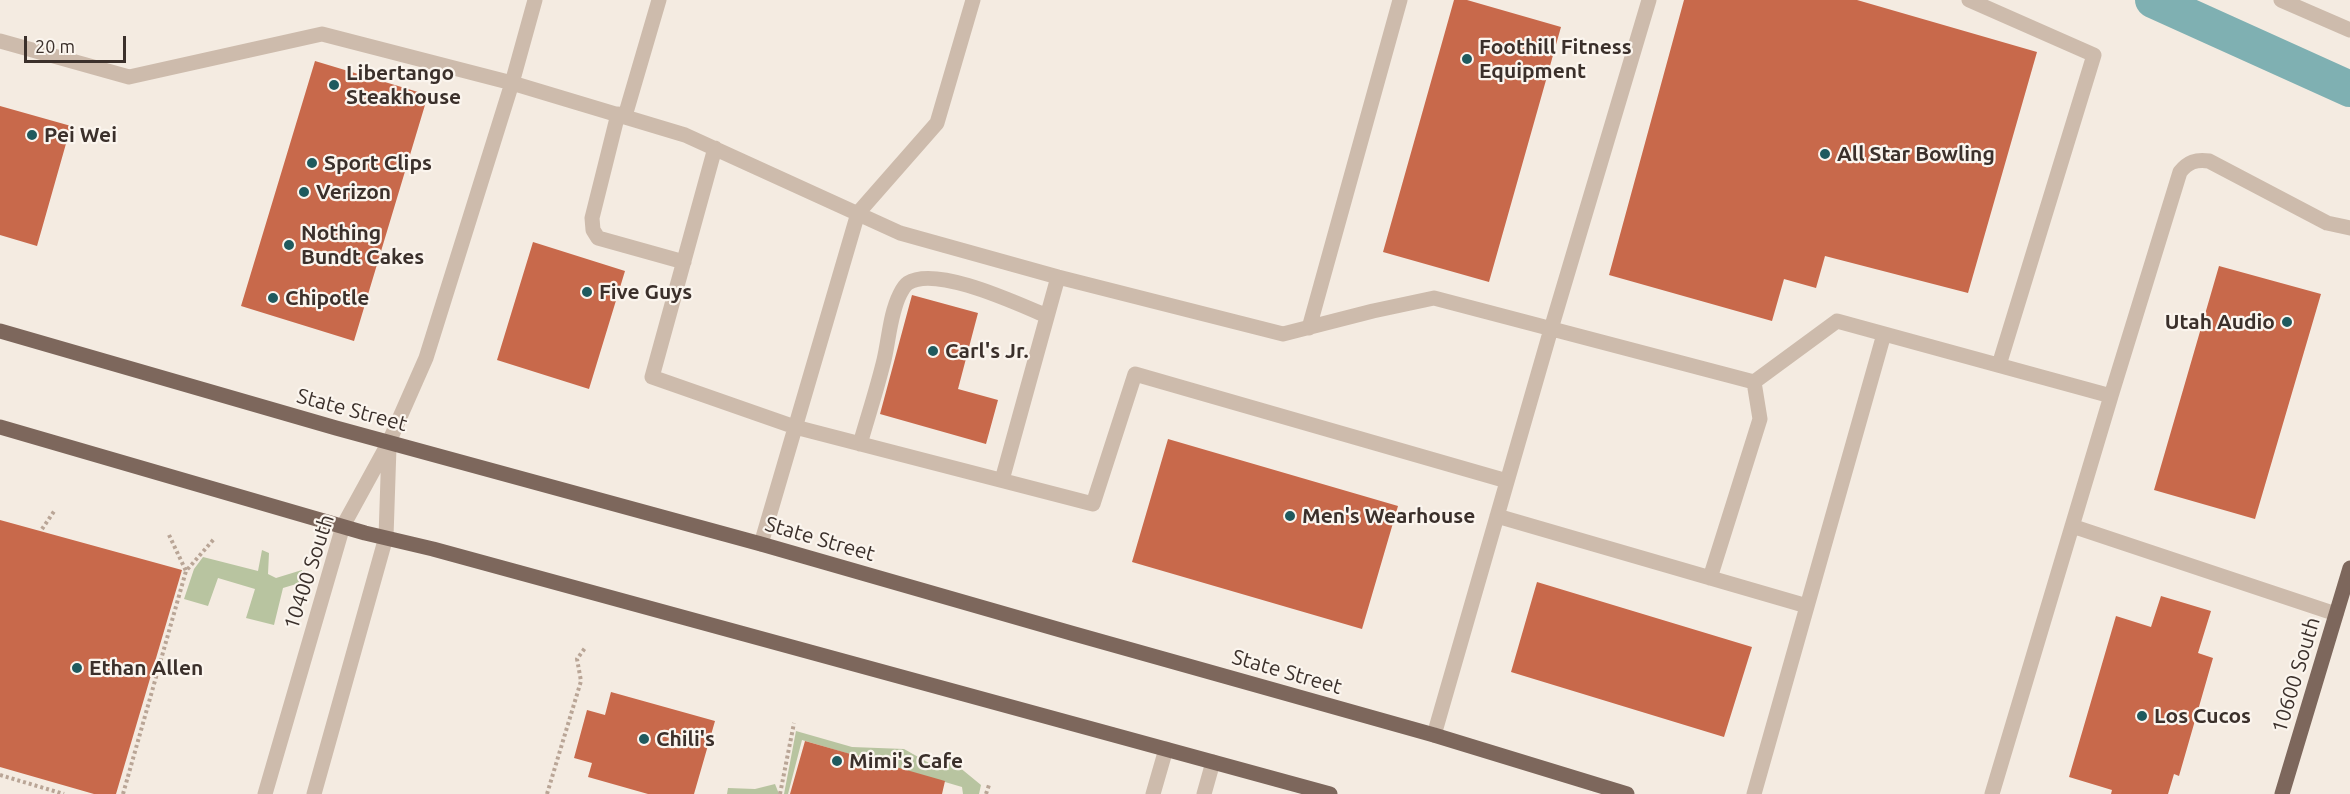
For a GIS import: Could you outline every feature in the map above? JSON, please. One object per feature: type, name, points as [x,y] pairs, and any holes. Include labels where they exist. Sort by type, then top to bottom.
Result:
[{"type":"main road","name":"State Street","points":[[0,332],[1434,735],[1627,794]]},
{"type":"main road","points":[[0,427],[386,537],[1330,794]]},
{"type":"main road","name":"10600 South","points":[[2282,794],[2350,568]]},
{"type":"street","points":[[314,794],[386,537],[390,442],[426,358],[512,83],[535,0]]},
{"type":"street","points":[[659,0],[592,218],[593,230],[598,238],[684,262]]},
{"type":"street","points":[[761,544],[858,213],[937,123],[974,0]]},
{"type":"street","points":[[1309,328],[1400,0]]},
{"type":"street","points":[[1434,735],[1649,0]]},
{"type":"street","points":[[1970,0],[2094,55],[1999,365]]},
{"type":"street","points":[[2281,0],[2350,30]]},
{"type":"street","points":[[0,40],[129,77],[322,34],[512,83],[685,135],[900,233],[1058,277],[1282,334],[1434,298],[1754,382]]},
{"type":"street","points":[[715,148],[652,377],[795,427],[1094,504],[1135,374],[1507,481]]},
{"type":"street","points":[[1992,794],[2180,172],[2191,162],[2209,161],[2327,223],[2350,228]]},
{"type":"street","points":[[1002,480],[1058,277]]},
{"type":"street","points":[[860,444],[884,362],[892,321],[900,294],[906,284],[915,280],[939,278],[984,290],[1047,316]]},
{"type":"street","points":[[1754,382],[1837,321],[2111,396]]},
{"type":"street","points":[[1754,794],[1884,334]]},
{"type":"street","points":[[1710,578],[1760,419],[1754,382]]},
{"type":"street","name":"10400 South","points":[[265,794],[343,525],[390,442]]},
{"type":"street","points":[[1497,516],[1807,606]]},
{"type":"street","points":[[2072,526],[2336,614]]},
{"type":"street","points":[[1153,794],[1166,749]]},
{"type":"street","points":[[1204,794],[1213,762]]},
{"type":"path","points":[[42,529],[55,510]]},
{"type":"path","points":[[169,535],[186,571]]},
{"type":"path","points":[[123,794],[186,571],[214,539]]},
{"type":"path","points":[[548,794],[581,681],[577,659],[585,648]]},
{"type":"path","points":[[780,794],[794,723]]},
{"type":"path","points":[[0,775],[64,794]]},
{"type":"path","points":[[986,794],[989,785]]},
{"type":"green space","points":[[262,550],[269,553],[268,574],[276,578],[302,570],[303,582],[283,588],[274,625],[246,618],[255,589],[218,578],[208,606],[184,599],[194,569],[203,557],[258,571]]},
{"type":"green space","points":[[796,731],[852,747],[904,749],[929,763],[953,762],[981,785],[979,794],[963,794],[962,787],[802,740],[788,794],[784,794]]},
{"type":"green space","points":[[775,784],[779,794],[727,794],[728,788],[755,789]]},
{"type":"building","points":[[1454,0],[1467,0],[1561,27],[1489,282],[1383,252]]},
{"type":"building","name":"All Star Bowling","points":[[1684,0],[1857,0],[2037,52],[1968,293],[1825,256],[1816,288],[1784,279],[1772,321],[1609,275]]},
{"type":"building","points":[[315,61],[428,95],[354,341],[241,306]]},
{"type":"building","points":[[0,106],[71,126],[37,246],[0,235]]},
{"type":"building","points":[[533,242],[625,271],[589,389],[497,360]]},
{"type":"building","points":[[2219,266],[2321,294],[2255,519],[2154,490]]},
{"type":"building","name":"Carl's Jr.","points":[[912,295],[978,313],[958,389],[998,400],[986,444],[880,414]]},
{"type":"building","points":[[1168,439],[1398,506],[1362,629],[1132,562]]},
{"type":"building","name":"Ethan Allen","points":[[0,520],[182,570],[116,794],[94,794],[0,767]]},
{"type":"building","points":[[1537,582],[1752,647],[1724,737],[1511,672]]},
{"type":"building","name":"Los Cucos","points":[[2161,596],[2211,611],[2198,653],[2213,658],[2179,776],[2174,774],[2168,794],[2111,794],[2112,790],[2069,777],[2116,616],[2151,627]]},
{"type":"building","name":"Chili's","points":[[611,692],[715,721],[694,794],[648,794],[588,777],[592,763],[574,758],[587,710],[605,715]]},
{"type":"building","name":"Mimi's Cafe","points":[[805,741],[945,781],[942,794],[790,794]]},
{"type":"waterway","points":[[2153,0],[2350,89]]},
{"type":"place","name":"Foothill Fitness Equipment","points":[[1467,59]]},
{"type":"place","name":"Libertango Steakhouse","points":[[334,85]]},
{"type":"place","name":"Pei Wei","points":[[32,135]]},
{"type":"place","name":"All Star Bowling","points":[[1825,154]]},
{"type":"place","name":"Sport Clips","points":[[312,163]]},
{"type":"place","name":"Verizon","points":[[304,192]]},
{"type":"place","name":"Nothing Bundt Cakes","points":[[289,245]]},
{"type":"place","name":"Five Guys","points":[[587,292]]},
{"type":"place","name":"Chipotle","points":[[273,298]]},
{"type":"place","name":"Utah Audio","points":[[2287,322]]},
{"type":"place","name":"Carl's Jr.","points":[[933,351]]},
{"type":"place","name":"Men's Wearhouse","points":[[1290,516]]},
{"type":"place","name":"Ethan Allen","points":[[77,668]]},
{"type":"place","name":"Los Cucos","points":[[2142,716]]},
{"type":"place","name":"Chili's","points":[[644,739]]},
{"type":"place","name":"Mimi's Cafe","points":[[837,761]]}]
